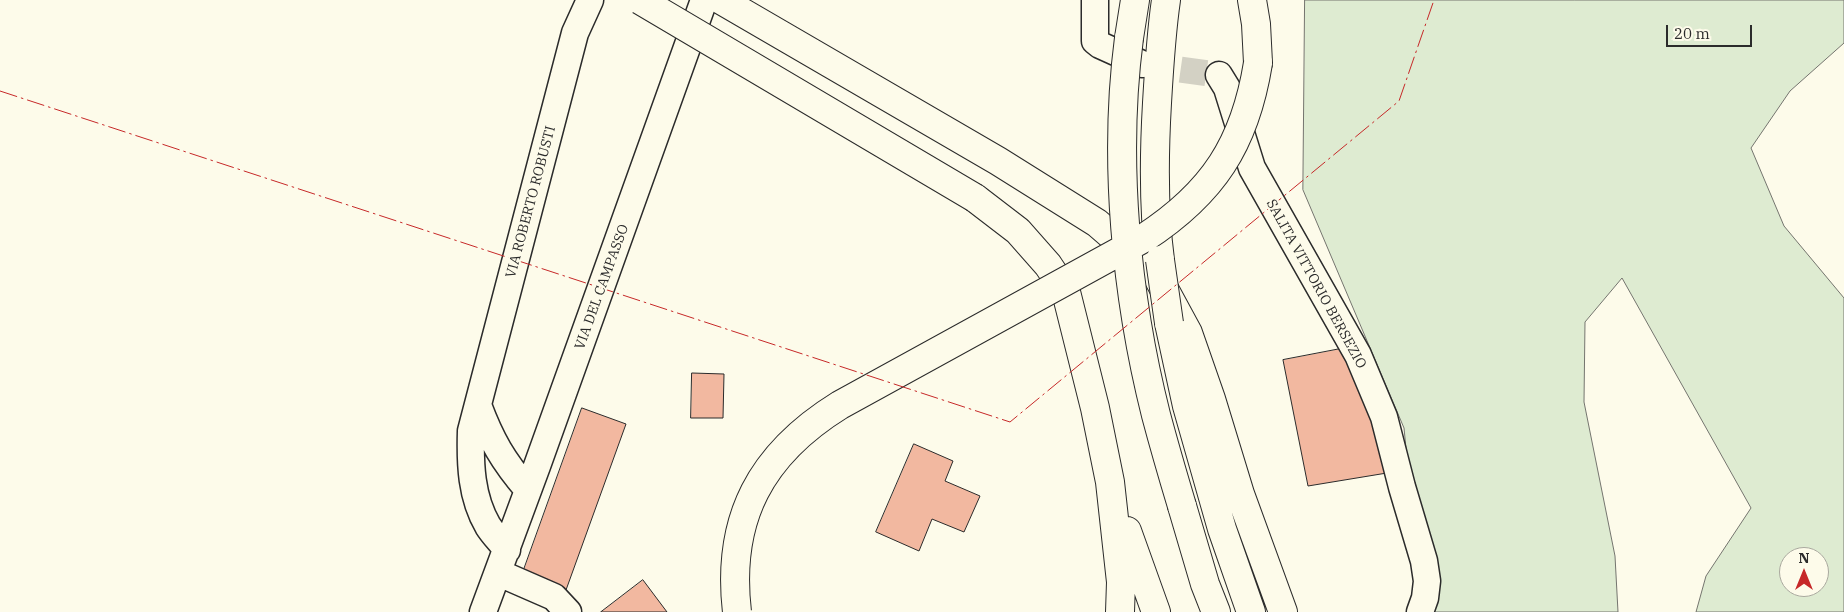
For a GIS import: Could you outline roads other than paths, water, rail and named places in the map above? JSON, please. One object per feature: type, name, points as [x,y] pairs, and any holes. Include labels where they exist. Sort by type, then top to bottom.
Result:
[{"type":"highway","points":[[640,0],[975,198],[1018,231],[1048,265],[1066,292],[1095,408],[1110,482],[1122,582],[1120,612]]},
{"type":"highway","points":[[721,0],[998,161],[1097,223],[1156,274],[1188,333],[1211,399],[1240,494],[1283,612]]},
{"type":"highway","points":[[1135,0],[1126,63],[1122,144],[1124,227],[1139,329],[1156,414],[1205,584],[1216,612]]},
{"type":"highway","points":[[1166,0],[1159,71],[1155,143],[1156,227],[1160,260],[1169,323],[1187,406],[1222,529],[1251,612]]},
{"type":"highway","points":[[737,612],[734,563],[740,531],[754,493],[781,452],[812,423],[840,405],[1144,238],[1167,224],[1206,187],[1231,149],[1246,116],[1254,90],[1258,63],[1256,24],[1252,0]]},
{"type":"highway","points":[[1110,482],[1156,612]]},
{"type":"street","name":"VIA ROBERTO ROBUSTI","points":[[503,562],[479,507],[474,490],[471,471],[471,431],[575,33],[590,0]]},
{"type":"street","name":"VIA DEL CAMPASSO","points":[[483,612],[503,562],[704,0]]},
{"type":"street","points":[[1095,0],[1095,41],[1100,46],[1142,64]]},
{"type":"street","name":"SALITA VITTORIO BERSEZIO","points":[[1219,75],[1227,88],[1252,168],[1358,355],[1384,416],[1402,487],[1424,561],[1427,581],[1425,598],[1420,612]]},
{"type":"street","points":[[478,405],[489,434],[499,453],[528,490]]},
{"type":"street","points":[[503,562],[554,597],[568,612]]},
{"type":"tunnel","points":[[1142,64],[1219,75]]}]
